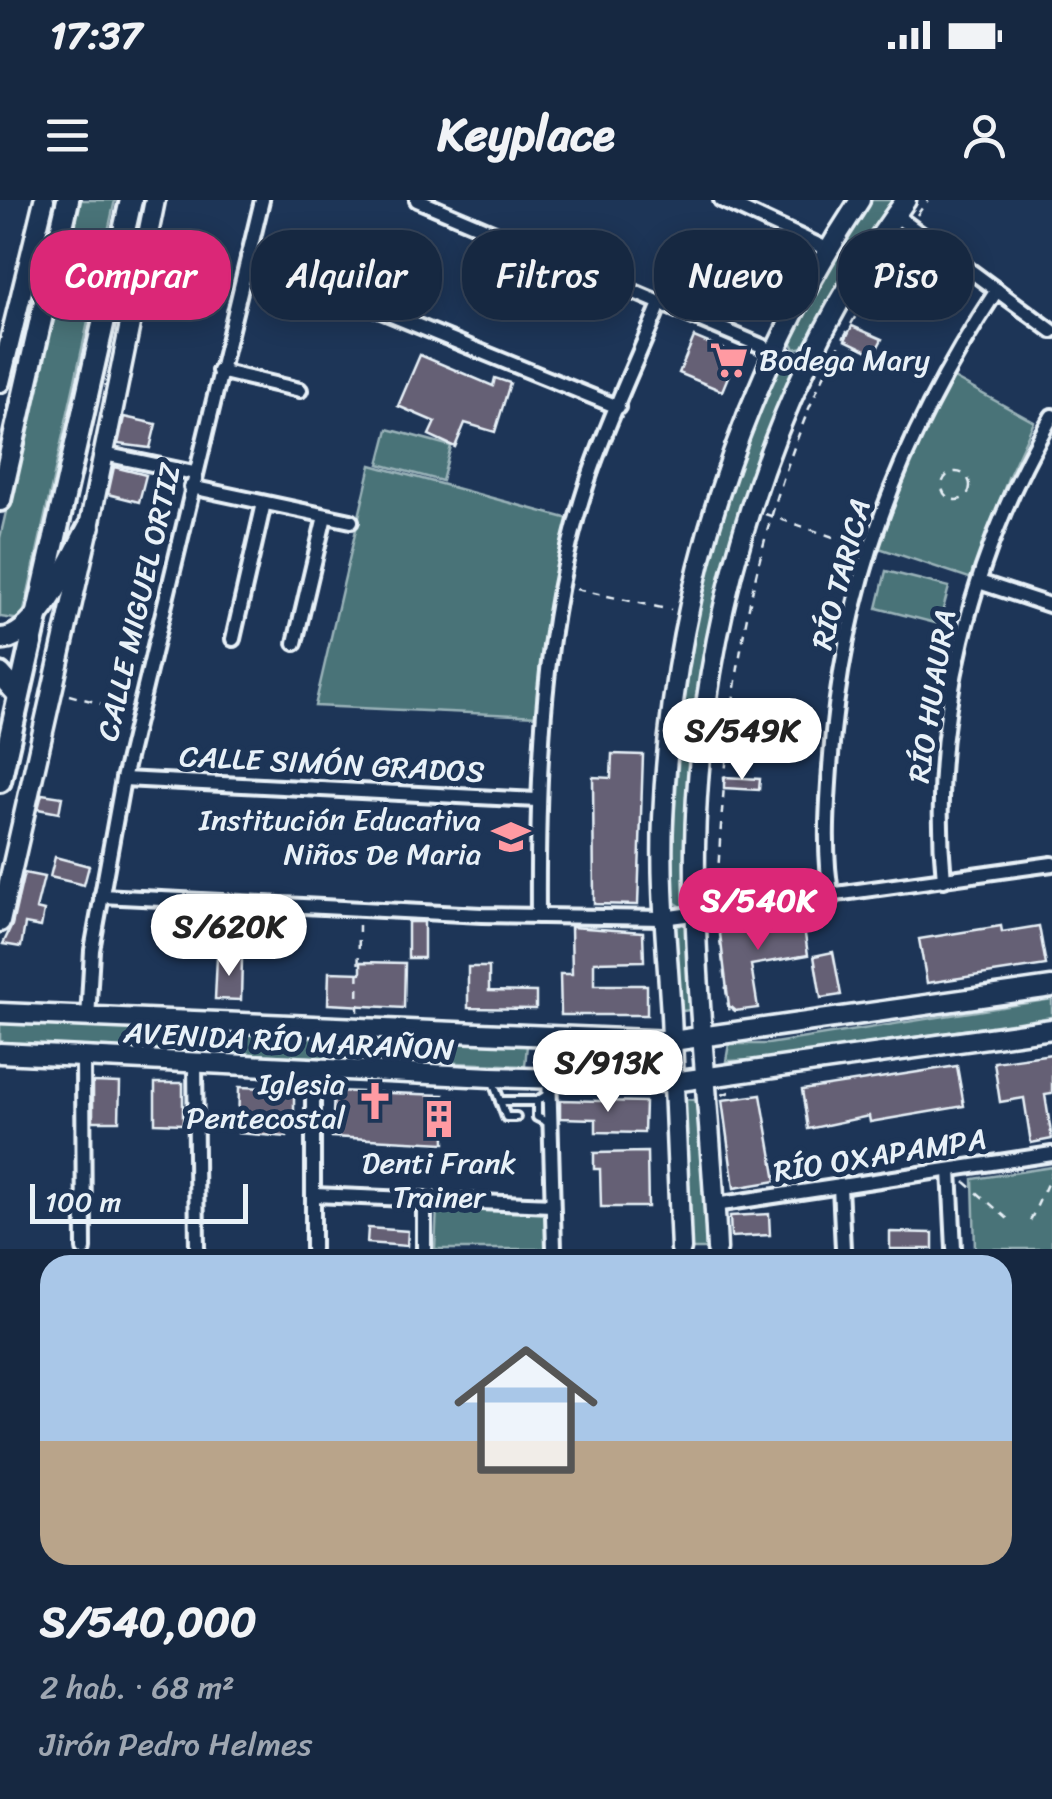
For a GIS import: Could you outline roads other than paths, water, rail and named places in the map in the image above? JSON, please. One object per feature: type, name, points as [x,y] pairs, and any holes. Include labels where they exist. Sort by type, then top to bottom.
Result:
[{"type":"main road","points":[[0,382],[4,343],[44,200]]},
{"type":"main road","points":[[0,500],[68,200]]},
{"type":"main road","points":[[0,781],[130,200]]},
{"type":"main road","points":[[0,922],[89,527],[155,200]]},
{"type":"main road","points":[[680,1249],[663,918],[667,765],[687,614],[723,475],[772,350],[827,250],[860,200]]},
{"type":"main road","points":[[717,1249],[696,915],[698,778],[717,642],[752,509],[808,366],[904,213]]},
{"type":"main road","points":[[0,639],[11,639],[32,625],[89,527]]},
{"type":"main road","points":[[0,674],[18,694]]},
{"type":"main road","name":"AVENIDA RÍO MARAÑON","points":[[0,1014],[672,1041],[1052,986]]},
{"type":"main road","name":"AVENIDA RÍO MARAÑON","points":[[0,1053],[491,1078],[542,1091],[708,1078],[1052,1028]]},
{"type":"street","name":"CALLE MIGUEL ORTIZ","points":[[88,1019],[101,896],[124,778],[262,200]]},
{"type":"street","points":[[417,200],[654,301]]},
{"type":"street","points":[[721,200],[827,250]]},
{"type":"street","points":[[904,213],[1052,331]]},
{"type":"street","points":[[248,257],[618,407]]},
{"type":"street","name":"RÍO TARICA","points":[[832,898],[826,826],[834,710],[868,549],[927,404],[997,290]]},
{"type":"street","points":[[538,916],[537,800],[554,634],[589,479],[654,319]]},
{"type":"street","points":[[699,320],[808,366]]},
{"type":"street","points":[[220,371],[300,390]]},
{"type":"street","name":"RÍO HUAURA","points":[[944,880],[939,831],[947,729],[960,650],[979,582],[1008,505],[1052,416]]},
{"type":"street","points":[[104,454],[264,502],[351,522]]},
{"type":"street","points":[[234,639],[264,502]]},
{"type":"street","points":[[294,643],[326,516]]},
{"type":"street","points":[[979,582],[1052,606]]},
{"type":"street","name":"CALLE SIMÓN GRADOS","points":[[124,778],[537,800]]},
{"type":"street","points":[[101,896],[663,918],[832,898],[1052,864]]},
{"type":"street","points":[[548,1037],[538,1119],[552,1204],[554,1249]]},
{"type":"street","points":[[83,1059],[84,1249]]},
{"type":"street","points":[[195,1062],[197,1249]]},
{"type":"street","points":[[313,1067],[313,1249]]},
{"type":"street","name":"RÍO OXAPAMPA","points":[[715,1205],[1052,1154]]},
{"type":"street","points":[[950,1170],[954,1249]]},
{"type":"street","points":[[840,1186],[843,1249]]},
{"type":"street","points":[[314,1195],[552,1204]]},
{"type":"street","points":[[424,1199],[424,1249]]},
{"type":"lane","points":[[491,1078],[506,1117],[516,1117]]},
{"type":"lane","points":[[500,1101],[542,1091]]},
{"type":"place","name":"Bodega Mary","points":[[729,360]]},
{"type":"place","name":"Institución Educativa Niños De Maria","points":[[511,837]]},
{"type":"place","name":"Iglesia Pentecostal","points":[[375,1101]]},
{"type":"place","name":"Denti Frank Trainer","points":[[439,1119]]}]
